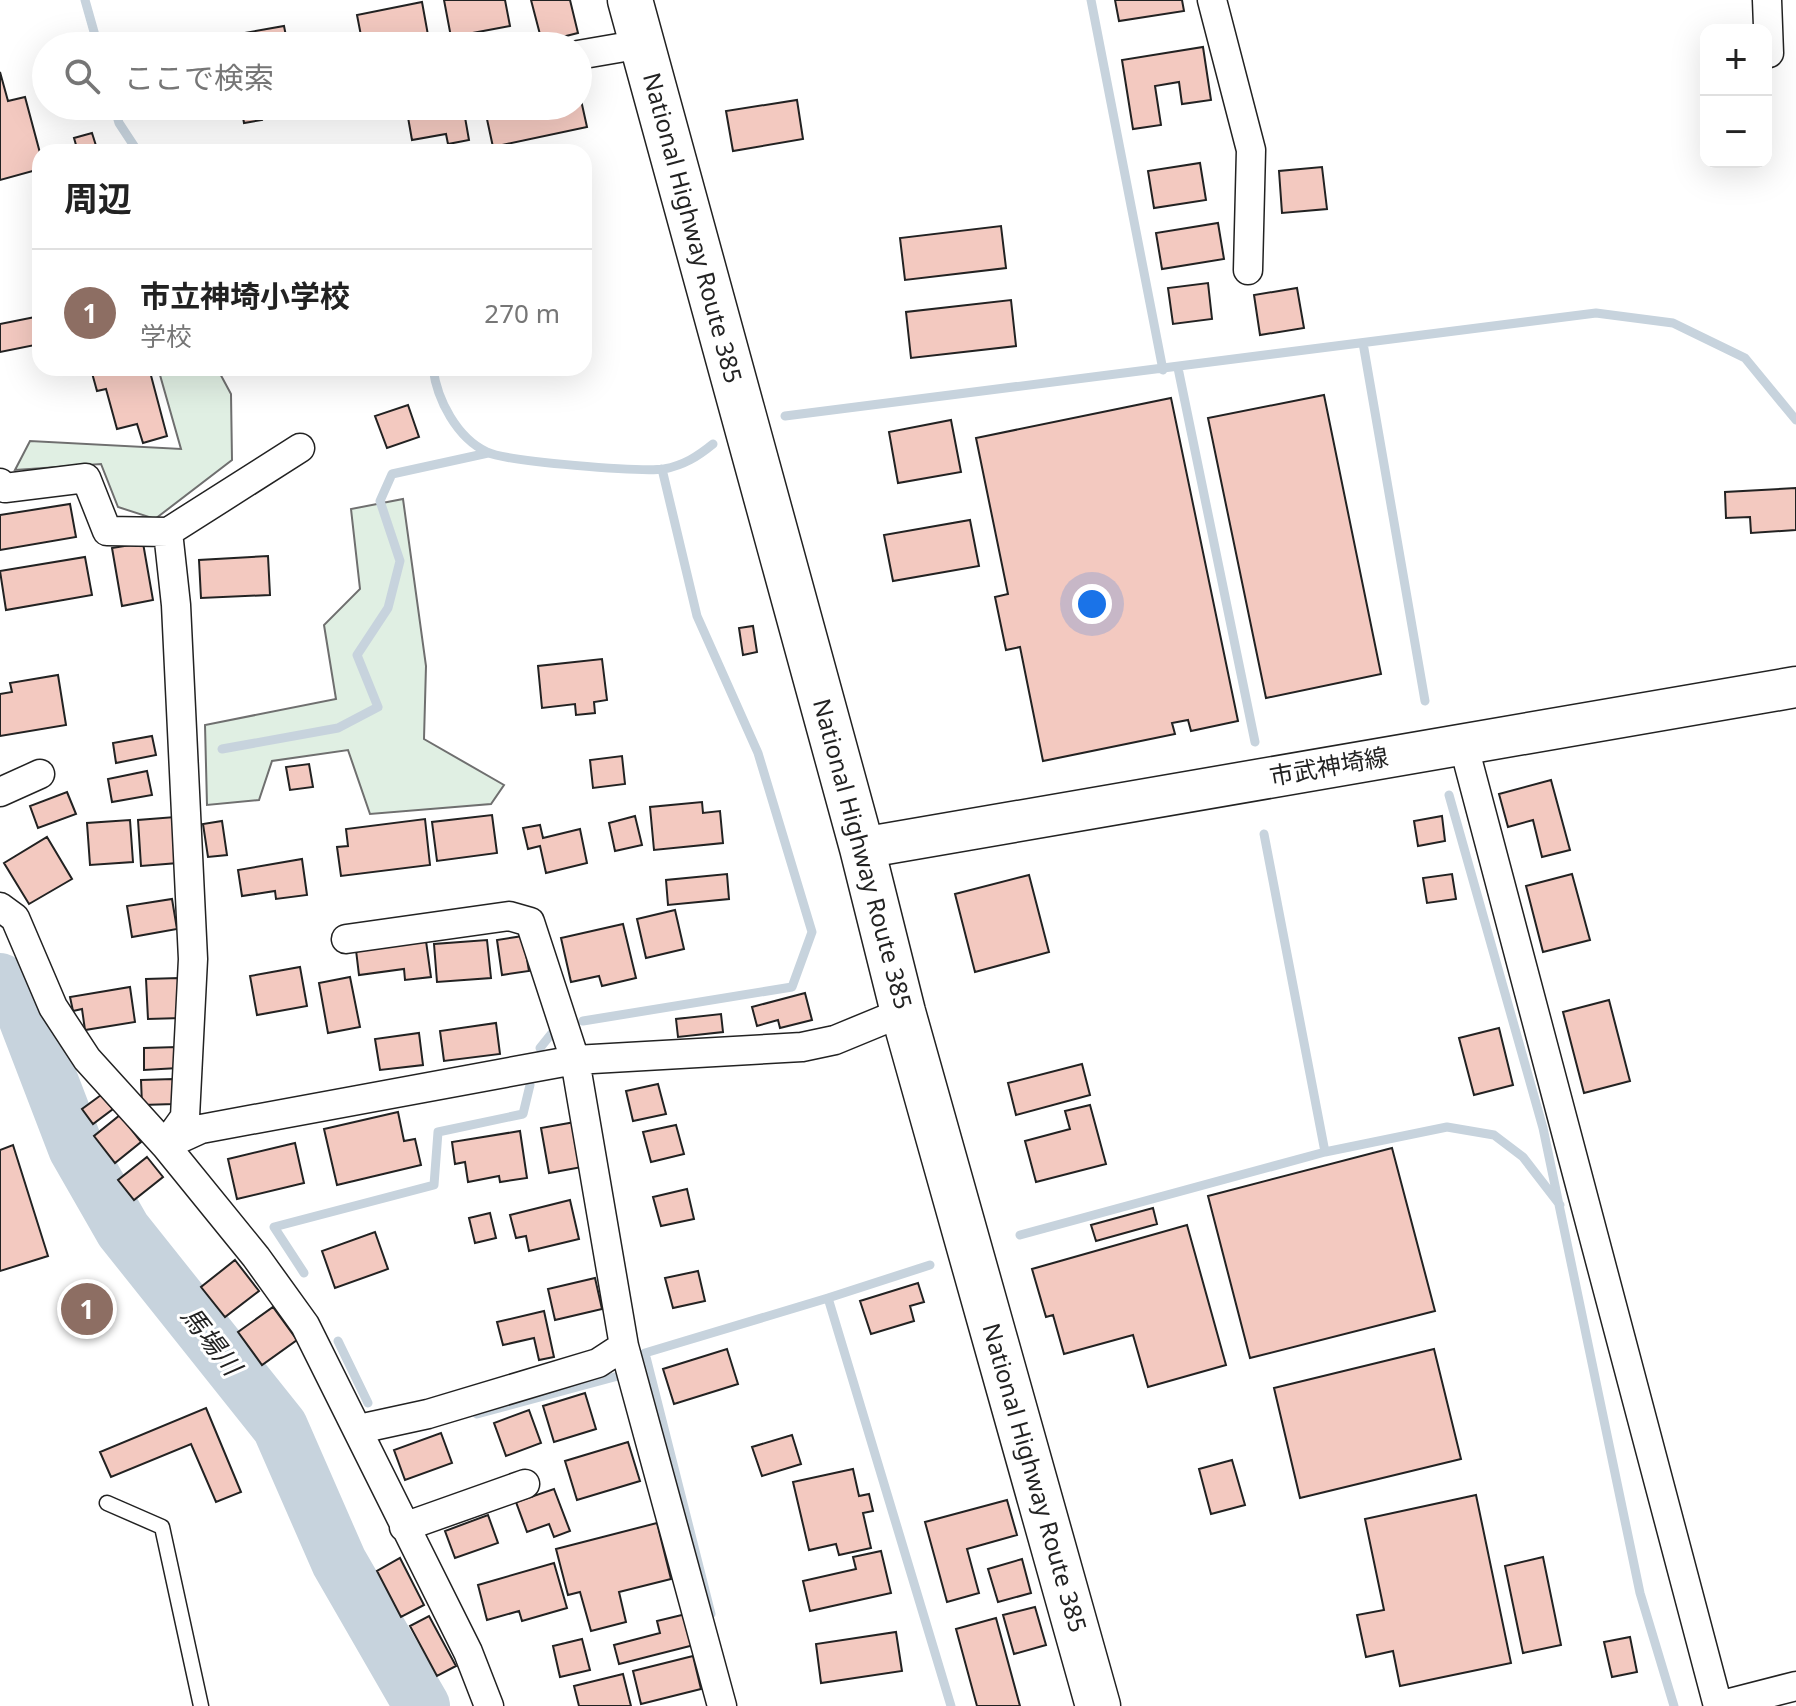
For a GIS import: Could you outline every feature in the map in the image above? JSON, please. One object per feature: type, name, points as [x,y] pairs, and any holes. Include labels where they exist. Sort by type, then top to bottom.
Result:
[{"type":"highway","name":"National Highway Route 385","points":[[630,0],[862,848],[903,1012],[1098,1706]]},
{"type":"main road","name":"市武神埼線","points":[[862,848],[1796,687]]},
{"type":"street","points":[[1212,0],[1251,150],[1248,270]]},
{"type":"street","points":[[1767,0],[1768,24]]},
{"type":"street","points":[[592,53],[642,44]]},
{"type":"street","points":[[0,483],[5,488],[86,478],[107,531],[168,532],[300,448]]},
{"type":"street","points":[[165,1145],[185,1117],[193,959],[180,665],[168,532]]},
{"type":"street","points":[[1463,743],[1718,1706],[1796,1686]]},
{"type":"street","points":[[0,792],[40,774]]},
{"type":"street","points":[[0,907],[15,918],[53,1007],[87,1059],[165,1145],[256,1257],[305,1325],[468,1652],[489,1706]]},
{"type":"street","points":[[346,939],[509,916],[530,922],[551,976],[575,1060],[624,1346],[722,1706]]},
{"type":"street","points":[[165,1145],[201,1129],[575,1060],[802,1047],[835,1040],[903,1012]]},
{"type":"street","points":[[359,1429],[428,1414],[598,1363],[624,1346]]},
{"type":"street","points":[[404,1527],[525,1484]]},
{"type":"lane","points":[[107,1503],[162,1527],[201,1706]]},
{"type":"green space","points":[[160,376],[221,376],[231,394],[232,460],[155,519],[118,507],[101,464],[15,470],[30,441],[181,449]]},
{"type":"green space","points":[[403,499],[426,666],[424,739],[504,785],[491,804],[370,814],[348,750],[272,761],[259,800],[207,805],[205,725],[336,699],[324,625],[360,589],[351,509]]},
{"type":"building","points":[[444,0],[505,0],[510,26],[478,32],[450,32]]},
{"type":"building","points":[[531,0],[570,0],[578,32],[539,32]]},
{"type":"building","points":[[1115,0],[1182,0],[1184,11],[1119,21]]},
{"type":"building","points":[[422,2],[427,32],[360,32],[357,15]]},
{"type":"building","points":[[284,26],[285,32],[250,32]]},
{"type":"building","points":[[1203,47],[1211,100],[1182,104],[1179,82],[1155,86],[1161,125],[1133,129],[1122,60]]},
{"type":"building","points":[[0,72],[8,101],[25,97],[38,144],[32,144],[32,171],[0,180]]},
{"type":"building","points":[[797,100],[803,139],[733,151],[726,111]]},
{"type":"building","points":[[408,120],[465,120],[469,140],[448,144],[446,134],[412,140]]},
{"type":"building","points":[[487,120],[585,120],[587,127],[507,144],[492,144]]},
{"type":"building","points":[[92,133],[95,144],[76,144],[74,138]]},
{"type":"building","points":[[1200,163],[1206,200],[1154,208],[1148,171]]},
{"type":"building","points":[[1322,167],[1327,209],[1282,213],[1279,171]]},
{"type":"building","points":[[1218,223],[1224,259],[1162,269],[1156,233]]},
{"type":"building","points":[[1001,226],[1006,268],[905,280],[900,238]]},
{"type":"building","points":[[1208,283],[1212,319],[1173,324],[1168,288]]},
{"type":"building","points":[[1297,288],[1304,328],[1260,335],[1254,295]]},
{"type":"building","points":[[1011,300],[1016,346],[911,358],[906,312]]},
{"type":"building","points":[[32,318],[32,346],[0,352],[0,324]]},
{"type":"building","points":[[93,376],[151,376],[167,436],[143,443],[137,424],[117,429],[106,389],[97,391]]},
{"type":"building","points":[[1324,395],[1381,674],[1266,698],[1208,418]]},
{"type":"building","points":[[1171,398],[1238,721],[1191,731],[1188,720],[1172,723],[1175,734],[1043,761],[1020,647],[1006,650],[995,597],[1008,594],[976,438]]},
{"type":"building","points":[[408,405],[419,437],[387,448],[375,416]]},
{"type":"building","points":[[951,420],[961,472],[898,483],[889,432]]},
{"type":"building","points":[[1796,488],[1796,530],[1751,533],[1750,517],[1726,518],[1725,492]]},
{"type":"building","points":[[70,504],[76,537],[0,550],[0,515]]},
{"type":"building","points":[[970,520],[979,566],[893,581],[884,535]]},
{"type":"building","points":[[143,543],[153,600],[122,606],[112,548]]},
{"type":"building","points":[[268,556],[270,595],[201,598],[199,560]]},
{"type":"building","points":[[85,557],[92,595],[6,610],[0,571]]},
{"type":"building","points":[[753,626],[757,652],[743,655],[739,628]]},
{"type":"building","points":[[602,659],[607,700],[594,702],[595,713],[576,715],[575,704],[542,708],[538,666]]},
{"type":"building","points":[[58,675],[66,725],[0,736],[0,694],[12,692],[10,683]]},
{"type":"building","points":[[152,736],[156,755],[116,763],[113,743]]},
{"type":"building","points":[[622,756],[625,784],[593,788],[590,760]]},
{"type":"building","points":[[309,764],[313,787],[290,790],[286,767]]},
{"type":"building","points":[[147,771],[152,795],[112,802],[108,779]]},
{"type":"building","points":[[1551,780],[1570,850],[1542,857],[1533,820],[1508,827],[1499,794]]},
{"type":"building","points":[[67,792],[76,814],[38,828],[30,806]]},
{"type":"building","points":[[702,802],[703,813],[720,811],[723,843],[654,850],[650,807]]},
{"type":"building","points":[[492,815],[497,853],[437,861],[432,822]]},
{"type":"building","points":[[635,816],[642,845],[615,851],[609,823]]},
{"type":"building","points":[[1442,816],[1445,841],[1418,846],[1414,821]]},
{"type":"building","points":[[175,817],[178,863],[141,866],[138,820]]},
{"type":"building","points":[[425,819],[430,865],[341,876],[337,847],[348,846],[346,829]]},
{"type":"building","points":[[130,820],[133,862],[90,865],[87,823]]},
{"type":"building","points":[[222,821],[227,855],[208,857],[203,824]]},
{"type":"building","points":[[540,825],[543,838],[580,829],[587,863],[546,873],[540,846],[528,849],[523,828]]},
{"type":"building","points":[[47,837],[72,879],[29,904],[4,863]]},
{"type":"building","points":[[302,859],[307,895],[276,899],[275,891],[242,896],[238,870]]},
{"type":"building","points":[[727,874],[729,899],[668,905],[666,880]]},
{"type":"building","points":[[1452,874],[1456,899],[1427,903],[1423,878]]},
{"type":"building","points":[[1572,874],[1590,940],[1543,952],[1526,886]]},
{"type":"building","points":[[1029,875],[1049,952],[975,972],[955,894]]},
{"type":"building","points":[[172,899],[177,929],[132,937],[127,906]]},
{"type":"building","points":[[675,910],[684,949],[646,958],[637,919]]},
{"type":"building","points":[[623,924],[636,978],[602,986],[599,976],[571,982],[561,938]]},
{"type":"building","points":[[523,936],[529,971],[502,975],[497,940]]},
{"type":"building","points":[[487,940],[491,978],[437,982],[434,944]]},
{"type":"building","points":[[426,941],[431,977],[405,980],[404,969],[359,975],[356,950]]},
{"type":"building","points":[[300,967],[307,1006],[257,1015],[250,976]]},
{"type":"building","points":[[350,977],[360,1027],[328,1033],[319,983]]},
{"type":"building","points":[[179,978],[181,1018],[148,1019],[146,979]]},
{"type":"building","points":[[130,987],[135,1022],[85,1030],[82,1009],[73,1011],[70,997]]},
{"type":"building","points":[[805,993],[812,1020],[780,1028],[778,1020],[757,1026],[752,1007]]},
{"type":"building","points":[[1609,1000],[1630,1081],[1584,1093],[1563,1012]]},
{"type":"building","points":[[721,1014],[723,1032],[678,1037],[676,1019]]},
{"type":"building","points":[[496,1023],[500,1054],[444,1061],[440,1031]]},
{"type":"building","points":[[1499,1028],[1513,1085],[1474,1095],[1459,1038]]},
{"type":"building","points":[[419,1033],[423,1065],[380,1070],[375,1039]]},
{"type":"building","points":[[177,1047],[178,1068],[144,1070],[144,1048]]},
{"type":"building","points":[[1082,1064],[1090,1095],[1016,1115],[1008,1083]]},
{"type":"building","points":[[173,1079],[174,1104],[142,1105],[141,1080]]},
{"type":"building","points":[[658,1084],[666,1114],[633,1121],[626,1091]]},
{"type":"building","points":[[101,1095],[113,1109],[93,1124],[82,1109]]},
{"type":"building","points":[[1090,1105],[1106,1164],[1036,1182],[1025,1141],[1070,1129],[1065,1111]]},
{"type":"building","points":[[398,1112],[404,1141],[415,1139],[421,1165],[337,1185],[324,1129]]},
{"type":"building","points":[[120,1115],[141,1142],[115,1163],[94,1136]]},
{"type":"building","points":[[575,1122],[582,1167],[549,1173],[541,1128]]},
{"type":"building","points":[[676,1125],[684,1154],[651,1162],[643,1132]]},
{"type":"building","points":[[520,1131],[527,1178],[500,1182],[499,1176],[468,1182],[465,1162],[455,1164],[452,1142]]},
{"type":"building","points":[[295,1143],[304,1183],[237,1199],[228,1159]]},
{"type":"building","points":[[13,1145],[48,1256],[0,1271],[0,1150]]},
{"type":"building","points":[[1392,1148],[1435,1311],[1250,1358],[1208,1196]]},
{"type":"building","points":[[147,1157],[163,1177],[134,1200],[118,1180]]},
{"type":"building","points":[[687,1189],[694,1219],[661,1226],[653,1197]]},
{"type":"building","points":[[570,1200],[579,1239],[529,1251],[526,1236],[516,1238],[510,1215]]},
{"type":"building","points":[[1153,1208],[1157,1224],[1096,1241],[1091,1225]]},
{"type":"building","points":[[490,1213],[496,1238],[475,1243],[469,1218]]},
{"type":"building","points":[[1187,1225],[1226,1365],[1148,1387],[1133,1335],[1064,1354],[1053,1315],[1046,1317],[1032,1269]]},
{"type":"building","points":[[375,1232],[388,1269],[335,1288],[322,1251]]},
{"type":"building","points":[[235,1260],[259,1291],[225,1317],[201,1287]]},
{"type":"building","points":[[698,1271],[705,1301],[673,1308],[665,1278]]},
{"type":"building","points":[[595,1278],[602,1309],[555,1320],[548,1289]]},
{"type":"building","points":[[918,1283],[924,1302],[910,1306],[914,1321],[871,1334],[860,1301]]},
{"type":"building","points":[[105,1291],[113,1312],[71,1329],[63,1309]]},
{"type":"building","points":[[273,1307],[297,1340],[262,1365],[238,1332]]},
{"type":"building","points":[[544,1311],[554,1357],[539,1360],[534,1338],[503,1345],[497,1322]]},
{"type":"building","points":[[727,1349],[738,1384],[674,1404],[663,1369]]},
{"type":"building","points":[[1434,1349],[1461,1459],[1300,1498],[1274,1388]]},
{"type":"building","points":[[585,1393],[596,1429],[554,1442],[543,1406]]},
{"type":"building","points":[[206,1408],[241,1492],[216,1502],[191,1444],[111,1477],[100,1452]]},
{"type":"building","points":[[529,1410],[541,1443],[506,1456],[494,1423]]},
{"type":"building","points":[[441,1433],[452,1463],[405,1480],[394,1450]]},
{"type":"building","points":[[792,1435],[801,1464],[762,1476],[752,1447]]},
{"type":"building","points":[[628,1442],[640,1481],[577,1500],[565,1461]]},
{"type":"building","points":[[1232,1460],[1245,1505],[1211,1514],[1199,1469]]},
{"type":"building","points":[[853,1469],[859,1496],[869,1494],[873,1511],[863,1513],[871,1548],[839,1555],[836,1544],[809,1550],[793,1482]]},
{"type":"building","points":[[554,1489],[570,1531],[554,1537],[549,1524],[527,1532],[516,1502]]},
{"type":"building","points":[[1476,1495],[1511,1663],[1400,1686],[1393,1651],[1366,1657],[1357,1615],[1384,1610],[1365,1519]]},
{"type":"building","points":[[1007,1500],[1017,1535],[967,1549],[979,1593],[947,1602],[925,1522]]},
{"type":"building","points":[[488,1515],[498,1543],[455,1558],[445,1531]]},
{"type":"building","points":[[657,1523],[671,1579],[619,1592],[626,1622],[591,1631],[580,1592],[568,1595],[556,1549]]},
{"type":"building","points":[[881,1551],[891,1593],[810,1611],[803,1581],[856,1569],[853,1557]]},
{"type":"building","points":[[1543,1557],[1561,1645],[1523,1653],[1505,1566]]},
{"type":"building","points":[[400,1558],[424,1605],[401,1617],[377,1571]]},
{"type":"building","points":[[1022,1559],[1031,1593],[998,1602],[988,1569]]},
{"type":"building","points":[[554,1563],[567,1608],[522,1621],[519,1611],[487,1620],[478,1585]]},
{"type":"building","points":[[1035,1607],[1046,1645],[1014,1654],[1003,1615]]},
{"type":"building","points":[[686,1614],[694,1645],[619,1664],[614,1645],[660,1633],[657,1621]]},
{"type":"building","points":[[429,1616],[456,1666],[437,1676],[410,1626]]},
{"type":"building","points":[[996,1618],[1020,1706],[977,1706],[956,1629]]},
{"type":"building","points":[[896,1632],[902,1671],[821,1683],[816,1644]]},
{"type":"building","points":[[1630,1637],[1637,1672],[1612,1677],[1604,1642]]},
{"type":"building","points":[[582,1639],[590,1670],[560,1677],[553,1646]]},
{"type":"building","points":[[693,1656],[701,1689],[641,1704],[633,1671]]},
{"type":"building","points":[[623,1674],[631,1706],[579,1706],[574,1686]]},
{"type":"waterway","points":[[85,0],[94,32]]},
{"type":"waterway","points":[[1091,0],[1163,370]]},
{"type":"waterway","points":[[118,120],[133,144]]},
{"type":"waterway","points":[[785,416],[1596,313],[1673,323],[1745,358],[1796,420]]},
{"type":"waterway","points":[[1363,343],[1425,701]]},
{"type":"waterway","points":[[1178,368],[1255,742]]},
{"type":"waterway","points":[[434,376],[444,405],[458,428],[476,446],[499,456],[575,465],[664,469],[690,460],[713,444]]},
{"type":"waterway","points":[[222,749],[338,728],[378,707],[357,655],[388,608],[400,561],[380,501],[392,474],[488,453]]},
{"type":"waterway","points":[[583,1021],[792,987],[812,932],[758,753],[697,616],[662,469]]},
{"type":"waterway","points":[[1449,795],[1543,1128],[1640,1593],[1674,1706]]},
{"type":"waterway","points":[[1264,834],[1325,1152]]},
{"type":"waterway","name":"馬場川","points":[[0,981],[17,994],[76,1148],[123,1230],[280,1427],[339,1562],[422,1706]]},
{"type":"waterway","points":[[540,1048],[556,1028]]},
{"type":"waterway","points":[[304,1273],[274,1227],[434,1185],[438,1132],[523,1114],[530,1085]]},
{"type":"waterway","points":[[1020,1235],[1325,1152],[1447,1127],[1494,1135],[1523,1157],[1560,1205]]},
{"type":"waterway","points":[[828,1298],[930,1265]]},
{"type":"waterway","points":[[711,1614],[645,1353],[828,1298],[951,1706]]},
{"type":"waterway","points":[[338,1341],[368,1403]]},
{"type":"waterway","points":[[477,1414],[618,1376]]},
{"type":"place","name":"市立神埼小学校","points":[[87,1309]]}]
